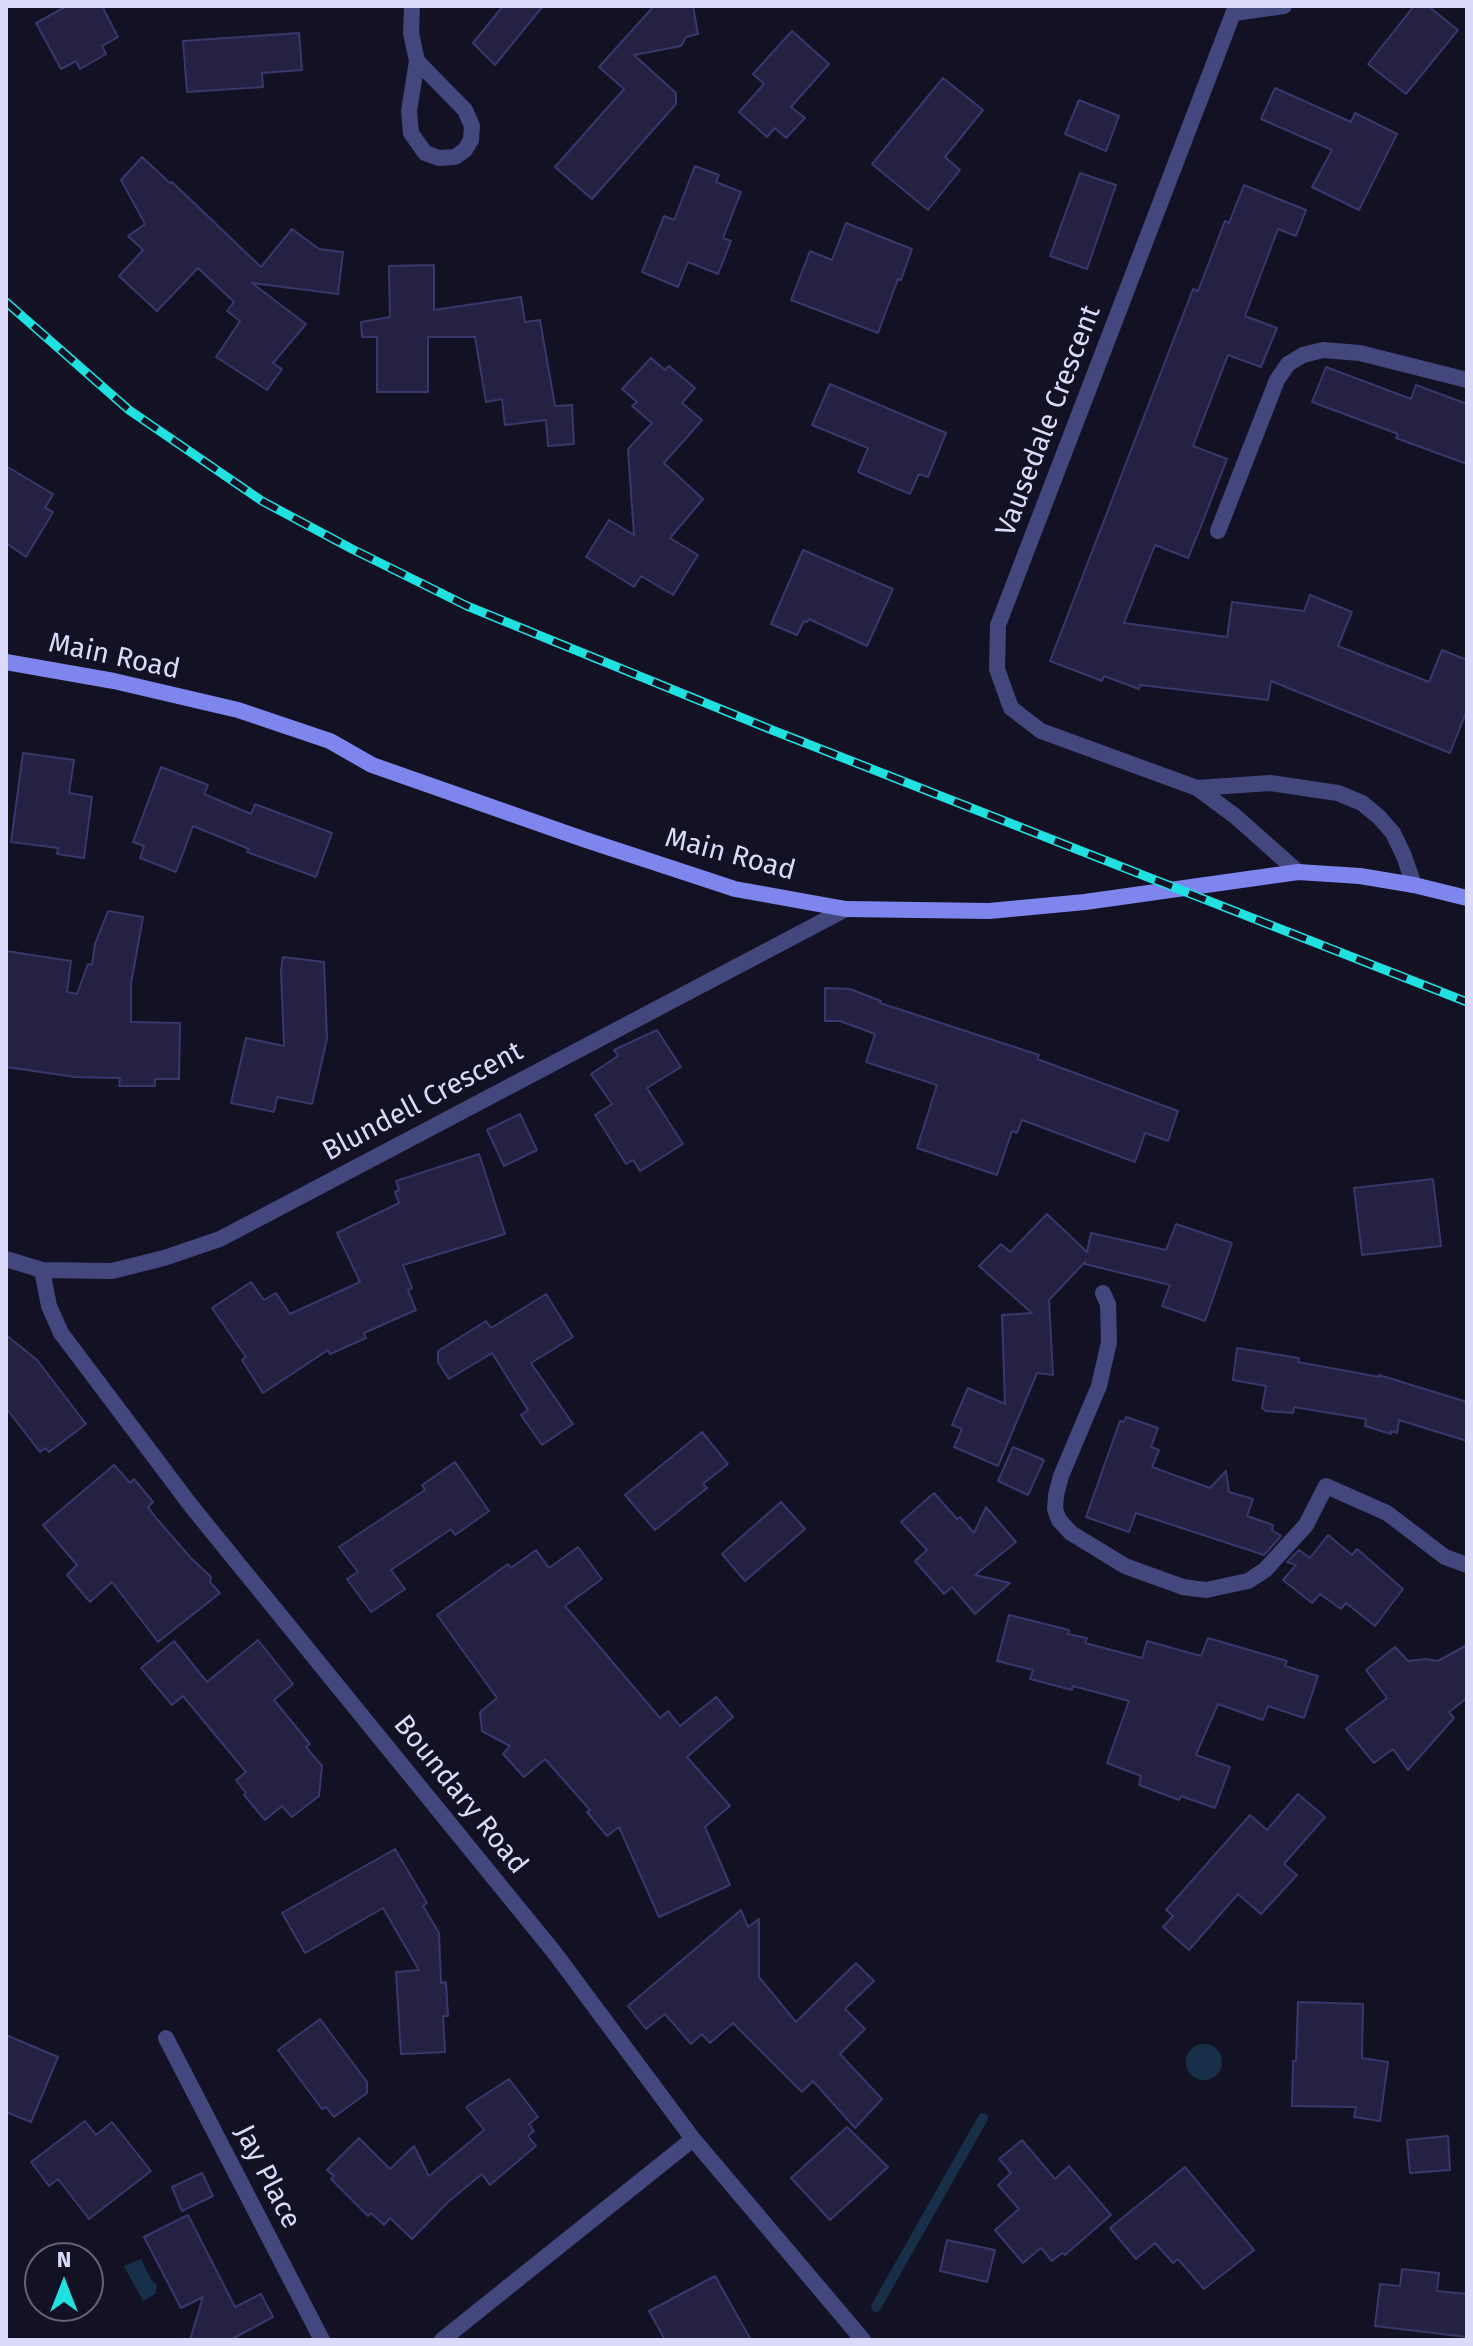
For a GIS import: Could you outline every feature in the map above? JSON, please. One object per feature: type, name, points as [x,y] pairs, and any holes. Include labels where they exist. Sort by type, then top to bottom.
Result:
[{"type":"main road","name":"Main Road","points":[[6,662],[114,681],[238,710],[330,741],[372,765],[689,874],[735,889],[846,909],[989,911],[1085,902],[1298,872],[1360,876],[1467,898]]},
{"type":"street","points":[[412,6],[411,33],[417,61],[409,111],[411,133],[425,153],[439,158],[455,157],[465,150],[471,140],[472,126],[465,110],[417,61]]},
{"type":"street","name":"Vausedale Crescent","points":[[1284,6],[1235,10],[998,625],[997,669],[1011,708],[1041,731],[1197,788],[1235,816],[1298,872]]},
{"type":"street","points":[[1218,531],[1277,380],[1288,364],[1303,355],[1323,350],[1360,353],[1467,380]]},
{"type":"street","name":"Vausedale Crescent","points":[[1197,788],[1270,783],[1338,793],[1362,803],[1393,833],[1414,885]]},
{"type":"street","name":"Blundell Crescent","points":[[6,1259],[42,1270],[112,1271],[220,1239],[846,909]]},
{"type":"street","name":"Boundary Road","points":[[42,1270],[49,1306],[61,1333],[192,1507],[554,1952],[693,2139],[863,2340]]},
{"type":"street","points":[[1103,1293],[1110,1322],[1106,1356],[1099,1386],[1056,1495],[1055,1509],[1059,1520],[1071,1533],[1125,1566],[1183,1587],[1206,1590],[1248,1581],[1265,1570],[1306,1525],[1326,1486],[1387,1513],[1445,1557],[1467,1565]]},
{"type":"street","name":"Jay Place","points":[[166,2038],[322,2340]]},
{"type":"street","points":[[442,2340],[693,2139]]},
{"type":"water","points":[[1204,2044],[1217,2049],[1222,2062],[1217,2075],[1204,2080],[1191,2075],[1186,2062],[1191,2049]]},
{"type":"water","points":[[141,2259],[152,2281],[157,2284],[155,2294],[143,2301],[124,2266]]},
{"type":"building","points":[[67,6],[102,6],[118,37],[102,46],[106,54],[80,69],[76,61],[61,69],[36,23]]},
{"type":"building","points":[[503,6],[543,6],[495,65],[473,43]]},
{"type":"building","points":[[654,6],[693,6],[698,34],[686,37],[681,46],[634,55],[676,93],[676,104],[592,199],[555,167],[624,89],[599,67]]},
{"type":"building","points":[[1414,6],[1428,6],[1458,30],[1406,94],[1368,64]]},
{"type":"building","points":[[792,31],[829,64],[791,107],[805,118],[786,138],[775,128],[767,137],[739,112],[764,84],[753,74]]},
{"type":"building","points":[[299,33],[302,70],[262,73],[263,87],[187,92],[183,41]]},
{"type":"building","points":[[943,78],[983,110],[945,157],[960,170],[928,210],[872,164]]},
{"type":"building","points":[[1275,88],[1351,122],[1355,113],[1397,134],[1359,210],[1312,187],[1332,150],[1261,119]]},
{"type":"building","points":[[1079,100],[1119,116],[1106,151],[1065,134]]},
{"type":"building","points":[[142,157],[261,267],[292,229],[319,249],[343,252],[338,294],[252,283],[306,324],[273,363],[282,369],[267,390],[216,357],[240,321],[227,311],[234,302],[198,268],[157,311],[119,276],[143,250],[128,236],[145,224],[121,180]]},
{"type":"building","points":[[695,166],[719,175],[716,182],[741,192],[723,238],[731,241],[718,274],[688,262],[678,287],[642,272],[664,216],[674,220]]},
{"type":"building","points":[[1080,173],[1116,185],[1087,269],[1050,256]]},
{"type":"building","points":[[1244,185],[1306,210],[1296,236],[1278,229],[1245,316],[1277,328],[1261,367],[1228,355],[1193,446],[1227,459],[1201,526],[1188,558],[1155,545],[1124,623],[1227,637],[1232,602],[1304,611],[1310,595],[1352,612],[1338,646],[1429,682],[1442,650],[1467,660],[1467,710],[1450,753],[1271,681],[1268,700],[1140,685],[1139,689],[1104,676],[1102,681],[1050,661],[1193,289],[1198,291],[1225,221],[1229,223]]},
{"type":"building","points":[[846,223],[912,249],[878,333],[791,300],[810,251],[832,260]]},
{"type":"building","points":[[434,265],[434,310],[521,297],[525,322],[540,320],[555,406],[572,405],[574,444],[548,446],[546,420],[505,425],[502,399],[486,402],[475,337],[428,337],[428,392],[377,392],[377,337],[362,337],[361,322],[390,317],[389,266]]},
{"type":"building","points":[[651,358],[665,370],[669,366],[695,388],[682,403],[702,420],[664,463],[703,499],[670,538],[698,555],[673,595],[641,576],[634,587],[586,557],[609,520],[634,535],[628,449],[652,423],[632,406],[637,402],[622,389]]},
{"type":"building","points":[[1326,367],[1411,399],[1416,385],[1467,404],[1467,464],[1312,402]]},
{"type":"building","points":[[830,384],[946,433],[928,477],[919,474],[910,494],[858,472],[868,448],[812,425]]},
{"type":"building","points":[[6,466],[53,494],[45,508],[53,512],[26,557],[6,543]]},
{"type":"building","points":[[803,550],[893,589],[867,646],[809,619],[804,621],[797,635],[771,624]]},
{"type":"building","points":[[23,753],[74,760],[69,793],[92,797],[84,858],[57,854],[58,848],[11,842]]},
{"type":"building","points":[[161,767],[208,785],[204,794],[251,814],[255,804],[332,833],[316,877],[247,852],[249,849],[193,826],[176,872],[140,858],[144,846],[133,842]]},
{"type":"building","points":[[108,911],[143,917],[131,984],[131,1022],[180,1023],[179,1079],[155,1079],[155,1086],[119,1086],[120,1078],[75,1077],[6,1067],[6,951],[71,961],[67,992],[77,994],[88,964],[92,965],[95,944]]},
{"type":"building","points":[[283,957],[324,962],[327,1039],[312,1104],[277,1097],[274,1112],[231,1103],[246,1038],[284,1046]]},
{"type":"building","points":[[825,988],[850,989],[880,1003],[1039,1055],[1037,1059],[1178,1111],[1168,1141],[1145,1133],[1135,1162],[1022,1120],[1017,1133],[1012,1131],[997,1175],[917,1148],[937,1085],[866,1062],[875,1034],[840,1021],[825,1021]]},
{"type":"building","points":[[657,1030],[681,1067],[647,1088],[683,1144],[640,1171],[633,1160],[626,1164],[595,1115],[612,1104],[591,1074],[618,1056],[614,1050]]},
{"type":"building","points":[[520,1114],[537,1150],[504,1166],[487,1130]]},
{"type":"building","points":[[479,1154],[505,1234],[403,1265],[416,1310],[364,1333],[366,1338],[330,1354],[328,1350],[263,1393],[242,1360],[246,1357],[212,1308],[251,1282],[264,1300],[276,1293],[290,1314],[360,1282],[337,1233],[399,1203],[395,1192],[399,1190],[396,1181]]},
{"type":"building","points":[[1433,1179],[1441,1246],[1362,1255],[1354,1188]]},
{"type":"building","points":[[1047,1214],[1087,1252],[1091,1233],[1166,1250],[1176,1224],[1232,1243],[1205,1321],[1162,1306],[1170,1285],[1085,1262],[1049,1300],[1053,1375],[1037,1373],[998,1466],[954,1447],[962,1429],[952,1425],[968,1388],[1005,1404],[1002,1315],[1032,1313],[979,1266],[1001,1244],[1010,1252]]},
{"type":"building","points":[[546,1294],[573,1337],[531,1363],[573,1424],[542,1445],[521,1415],[528,1410],[492,1353],[449,1379],[438,1362],[438,1351],[486,1321],[491,1328]]},
{"type":"building","points":[[6,1335],[37,1360],[86,1424],[49,1452],[45,1448],[40,1452],[6,1408]]},
{"type":"building","points":[[1237,1348],[1379,1375],[1467,1402],[1467,1441],[1399,1420],[1397,1433],[1391,1431],[1391,1434],[1365,1426],[1366,1419],[1294,1407],[1293,1413],[1266,1411],[1262,1408],[1266,1386],[1233,1380]]},
{"type":"building","points":[[1126,1417],[1158,1428],[1151,1447],[1159,1450],[1152,1467],[1210,1488],[1226,1471],[1229,1492],[1253,1499],[1247,1516],[1273,1525],[1272,1530],[1281,1536],[1264,1555],[1136,1513],[1129,1532],[1086,1517],[1120,1421],[1124,1422]]},
{"type":"building","points":[[702,1432],[728,1464],[703,1484],[707,1488],[655,1530],[625,1495]]},
{"type":"building","points":[[1013,1447],[1044,1460],[1028,1495],[998,1481]]},
{"type":"building","points":[[455,1462],[489,1511],[455,1535],[451,1529],[391,1570],[405,1589],[371,1612],[347,1579],[358,1572],[339,1547],[425,1490],[422,1485]]},
{"type":"building","points":[[114,1465],[130,1483],[134,1479],[153,1502],[148,1507],[156,1518],[211,1577],[210,1582],[220,1593],[158,1642],[112,1582],[90,1602],[67,1575],[77,1565],[43,1525]]},
{"type":"building","points":[[934,1493],[974,1533],[986,1507],[1016,1542],[975,1575],[1010,1583],[975,1614],[952,1587],[944,1594],[915,1561],[927,1550],[901,1522]]},
{"type":"building","points":[[781,1502],[805,1529],[745,1581],[722,1554]]},
{"type":"building","points":[[1328,1535],[1352,1555],[1357,1549],[1403,1589],[1375,1626],[1346,1603],[1341,1609],[1320,1594],[1312,1603],[1283,1580],[1296,1565],[1287,1562],[1299,1550],[1310,1558]]},
{"type":"building","points":[[578,1547],[602,1579],[565,1606],[660,1718],[668,1711],[680,1726],[716,1697],[733,1717],[687,1757],[730,1806],[705,1827],[730,1885],[659,1917],[619,1827],[607,1836],[587,1812],[590,1810],[545,1759],[524,1777],[503,1754],[510,1746],[482,1731],[480,1712],[497,1698],[437,1615],[508,1564],[511,1568],[536,1550],[549,1568]]},
{"type":"building","points":[[1009,1615],[1069,1630],[1068,1634],[1087,1638],[1085,1643],[1142,1658],[1147,1641],[1201,1656],[1208,1638],[1287,1661],[1285,1666],[1318,1676],[1304,1718],[1268,1706],[1263,1720],[1218,1704],[1196,1755],[1230,1767],[1215,1808],[1181,1796],[1179,1800],[1139,1785],[1141,1776],[1107,1763],[1129,1701],[1073,1686],[1072,1690],[1030,1679],[1033,1670],[997,1661]]},
{"type":"building","points":[[258,1640],[293,1684],[274,1700],[310,1744],[306,1747],[322,1766],[319,1796],[292,1817],[282,1806],[265,1820],[236,1780],[246,1772],[183,1696],[172,1705],[141,1668],[174,1641],[207,1682]]},
{"type":"building","points":[[1467,1645],[1467,1698],[1449,1712],[1454,1718],[1408,1770],[1393,1749],[1374,1763],[1346,1729],[1387,1698],[1366,1670],[1395,1647],[1408,1661],[1438,1661]]},
{"type":"building","points":[[1298,1794],[1325,1817],[1284,1864],[1297,1875],[1261,1914],[1238,1894],[1189,1950],[1163,1927],[1173,1916],[1166,1910],[1250,1815],[1267,1830]]},
{"type":"building","points":[[395,1849],[427,1903],[423,1906],[439,1933],[441,1983],[446,1982],[448,2016],[443,2016],[445,2052],[401,2054],[396,1972],[419,1970],[383,1908],[305,1953],[282,1913]]},
{"type":"building","points":[[741,1910],[748,1927],[759,1919],[759,1977],[796,2022],[856,1963],[874,1981],[845,2009],[865,2029],[840,2054],[882,2099],[855,2128],[813,2081],[802,2092],[733,2023],[710,2043],[702,2034],[691,2044],[665,2014],[646,2029],[628,2006]]},
{"type":"building","points":[[1298,2002],[1363,2004],[1362,2058],[1388,2062],[1380,2121],[1354,2117],[1356,2107],[1292,2106]]},
{"type":"building","points":[[320,2019],[367,2082],[367,2093],[334,2117],[326,2107],[322,2109],[278,2050]]},
{"type":"building","points":[[6,2035],[58,2057],[31,2122],[6,2112]]},
{"type":"building","points":[[509,2079],[538,2117],[529,2124],[534,2131],[528,2136],[536,2146],[490,2185],[482,2174],[448,2202],[412,2239],[390,2218],[384,2225],[371,2213],[368,2216],[331,2179],[334,2176],[327,2170],[359,2138],[390,2169],[414,2146],[429,2176],[484,2130],[466,2107]]},
{"type":"building","points":[[85,2121],[96,2135],[112,2122],[151,2171],[89,2219],[58,2179],[49,2186],[31,2162]]},
{"type":"building","points":[[847,2127],[888,2167],[830,2220],[791,2178]]},
{"type":"building","points":[[1448,2136],[1450,2170],[1410,2173],[1407,2140]]},
{"type":"building","points":[[1022,2140],[1055,2179],[1069,2166],[1111,2215],[1065,2255],[1062,2253],[1052,2261],[1041,2248],[1023,2263],[995,2230],[1019,2209],[998,2185],[1011,2173],[999,2159]]},
{"type":"building","points":[[1185,2167],[1254,2250],[1204,2289],[1178,2259],[1173,2263],[1155,2243],[1136,2259],[1110,2228]]},
{"type":"building","points":[[202,2173],[213,2196],[182,2211],[172,2187]]},
{"type":"building","points":[[188,2215],[235,2307],[261,2294],[273,2317],[230,2340],[190,2340],[203,2297],[181,2308],[144,2237]]},
{"type":"building","points":[[947,2240],[995,2250],[987,2282],[940,2271]]},
{"type":"building","points":[[1402,2269],[1439,2273],[1437,2291],[1467,2294],[1467,2337],[1375,2326],[1380,2284],[1400,2286]]},
{"type":"building","points":[[715,2276],[751,2340],[665,2340],[649,2311]]},
{"type":"waterway","points":[[876,2307],[983,2118]]},
{"type":"railway","points":[[6,302],[129,410],[262,501],[467,606],[772,730],[1467,1002]]}]
